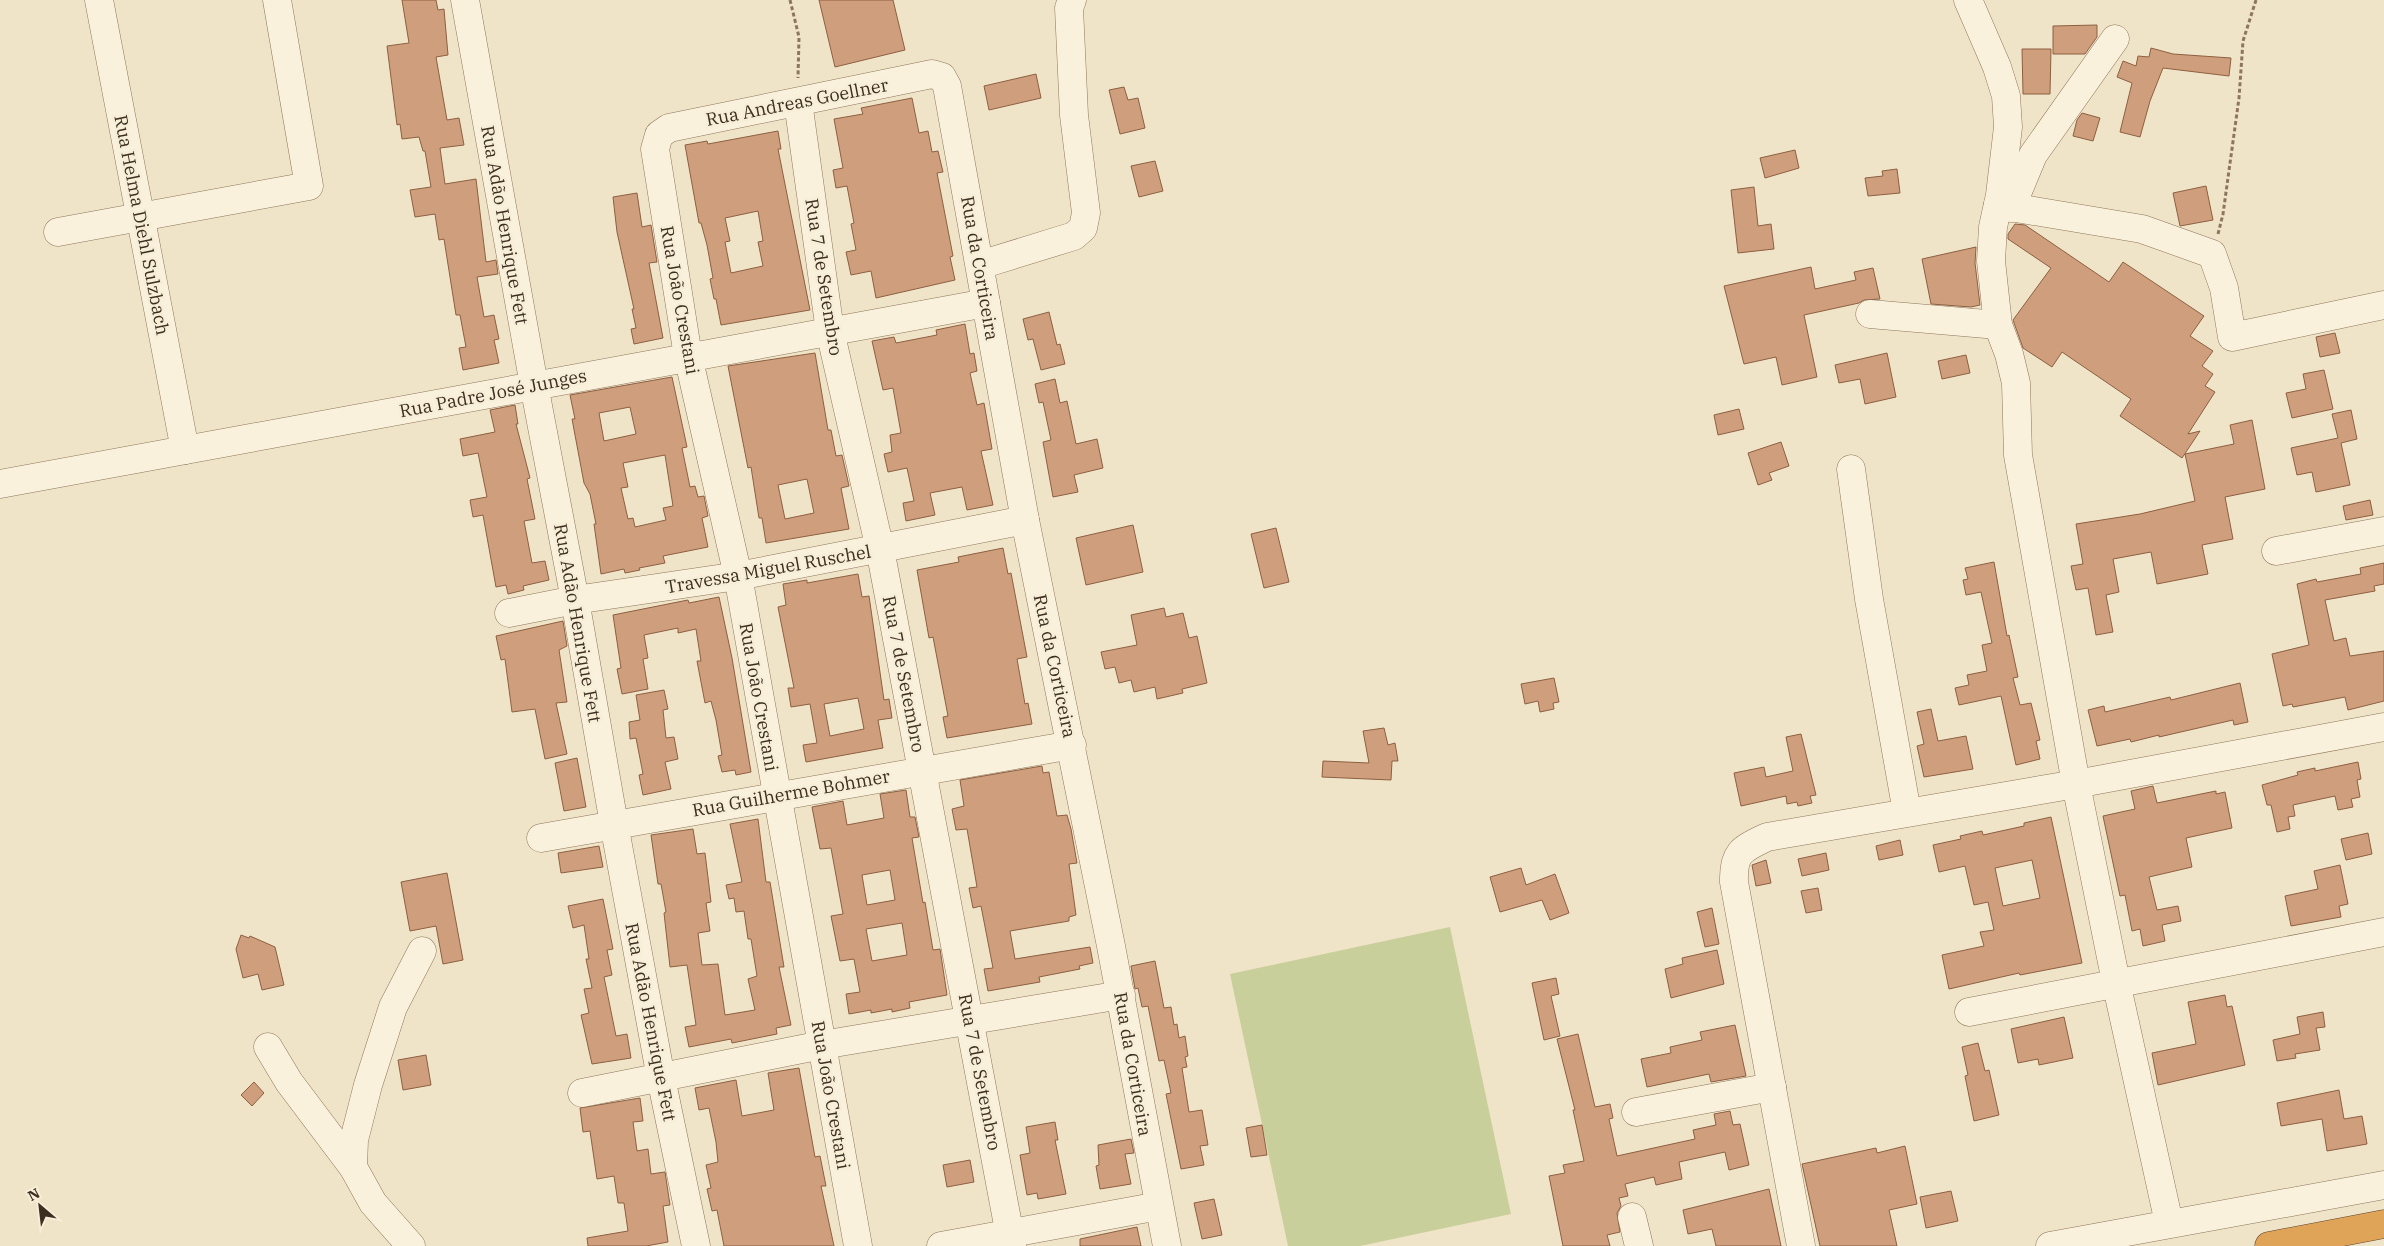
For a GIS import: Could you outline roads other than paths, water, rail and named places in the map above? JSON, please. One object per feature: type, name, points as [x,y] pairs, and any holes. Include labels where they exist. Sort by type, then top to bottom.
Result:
[{"type":"highway","points":[[2269,1246],[2384,1224]]},
{"type":"street","name":"Rua Helma Diehl Sulzbach","points":[[99,0],[185,450]]},
{"type":"street","points":[[58,232],[309,186],[278,0]]},
{"type":"street","name":"Rua Adão Henrique Fett","points":[[465,0],[534,385],[576,600],[614,824],[661,1078],[696,1246]]},
{"type":"street","points":[[980,265],[1074,236],[1083,228],[1086,213],[1074,115],[1069,8],[1072,0]]},
{"type":"street","points":[[1968,0],[1997,67],[2006,96],[2008,127],[2005,206]]},
{"type":"street","points":[[2115,39],[2033,155],[1993,226],[1991,261],[1998,325],[2009,354],[2016,382],[2018,455],[2076,784],[2116,982],[2169,1223]]},
{"type":"street","name":"Rua Andreas Goellner","points":[[655,149],[659,135],[669,128],[932,74],[942,77],[947,86]]},
{"type":"street","name":"Rua da Corticeira","points":[[947,86],[1025,520],[1072,745],[1168,1246]]},
{"type":"street","name":"Rua 7 de Setembro","points":[[798,102],[830,331],[880,549],[1011,1240]]},
{"type":"street","name":"Rua João Crestani","points":[[655,149],[688,356],[738,576],[858,1246]]},
{"type":"street","points":[[2005,206],[2142,229],[2212,254],[2224,288],[2232,337],[2384,305]]},
{"type":"street","name":"Rua Padre José Junges","points":[[0,484],[688,356],[986,303]]},
{"type":"street","points":[[1870,314],[1998,325]]},
{"type":"street","points":[[1851,469],[1869,598],[1907,812]]},
{"type":"street","name":"Travessa Miguel Ruschel","points":[[509,613],[576,600],[738,576],[1025,520]]},
{"type":"street","points":[[2276,551],[2384,531]]},
{"type":"street","points":[[1801,1246],[1734,882],[1733,863],[1743,848],[1767,837],[2076,784],[2384,727]]},
{"type":"street","name":"Rua Guilherme Bohmer","points":[[541,838],[1072,745]]},
{"type":"street","points":[[1969,1012],[2116,982],[2384,932]]},
{"type":"street","points":[[353,1167],[357,1131],[393,1006],[422,951]]},
{"type":"street","points":[[582,1093],[822,1045],[1121,995]]},
{"type":"street","points":[[268,1047],[289,1082],[353,1167],[373,1203],[411,1246]]},
{"type":"street","points":[[1636,1112],[1772,1087]]},
{"type":"street","points":[[2050,1246],[2384,1185]]},
{"type":"street","points":[[941,1246],[1011,1240],[1160,1206]]},
{"type":"street","points":[[1632,1217],[1639,1246]]}]
